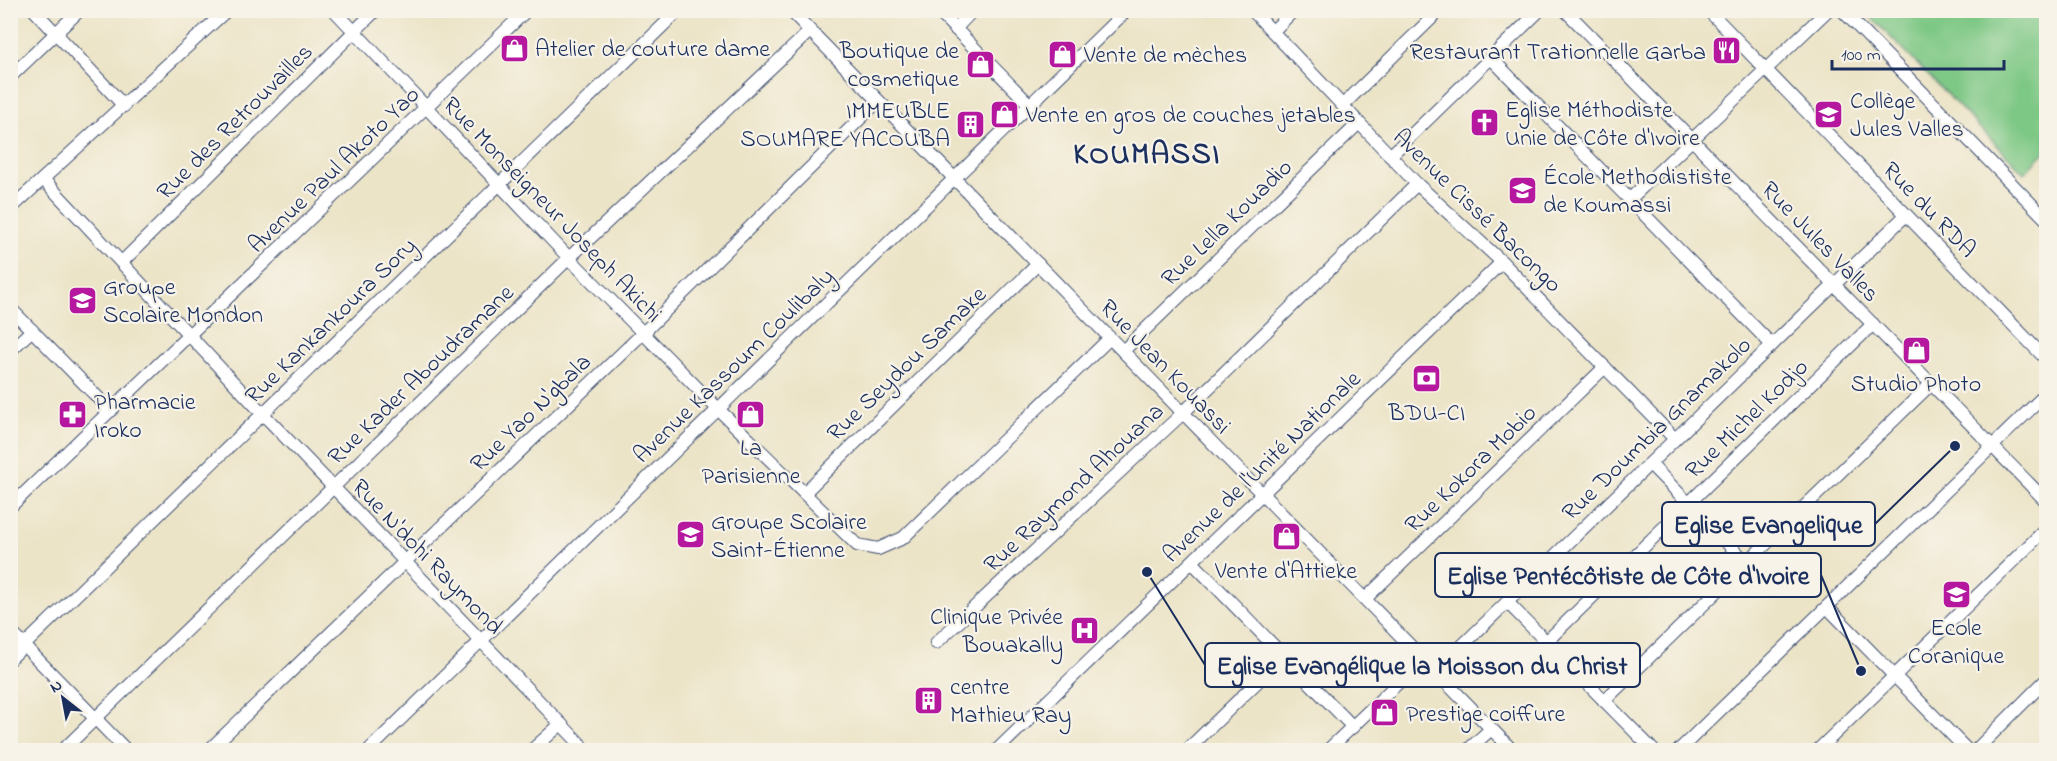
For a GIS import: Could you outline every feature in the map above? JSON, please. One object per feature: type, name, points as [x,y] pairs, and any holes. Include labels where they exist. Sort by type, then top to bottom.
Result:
[{"type":"street","points":[[34,10],[124,106]]},
{"type":"street","points":[[10,77],[80,10]]},
{"type":"street","points":[[10,209],[227,10]]},
{"type":"street","name":"Rue Monseigneur Joseph Akichi","points":[[334,10],[569,258],[857,545],[878,549],[903,538],[1110,338]]},
{"type":"street","name":"Rue des Retrouvailles","points":[[122,262],[376,10]]},
{"type":"street","name":"Avenue Paul Akoto Yao","points":[[10,507],[527,10]]},
{"type":"street","name":"Rue Kankankoura Sory","points":[[10,659],[678,10]]},
{"type":"street","name":"Rue Jean Kouassi","points":[[790,10],[1512,750]]},
{"type":"street","points":[[937,10],[1030,105]]},
{"type":"street","points":[[955,29],[973,10]]},
{"type":"street","name":"Avenue Kassoum Coulibaly","points":[[369,750],[1127,10]]},
{"type":"street","name":"Avenue Cissé Bacongo","points":[[1252,10],[1390,156],[1502,262],[1675,439]]},
{"type":"street","points":[[1273,32],[1294,10]]},
{"type":"street","points":[[1343,105],[1440,10]]},
{"type":"street","points":[[1390,156],[1540,10]]},
{"type":"street","name":"Rue Jules Valles","points":[[1565,10],[2046,501]]},
{"type":"street","name":"Rue du RDA","points":[[1708,10],[2046,359]]},
{"type":"street","points":[[1630,199],[1828,10]]},
{"type":"street","points":[[1842,10],[2046,219]]},
{"type":"street","name":"Rue Kader Aboudramane","points":[[63,750],[569,258],[810,32]]},
{"type":"street","points":[[1491,58],[1772,345]]},
{"type":"street","name":"Rue Yao N'gbala","points":[[210,750],[643,333],[878,101]]},
{"type":"street","name":"Rue Lella Kouadio","points":[[1123,351],[1359,123]]},
{"type":"street","name":"Rue N'dohi Raymond","points":[[43,179],[262,414],[586,750]]},
{"type":"street","name":"Rue Raymond Ahouana","points":[[936,643],[1183,413],[1418,184]]},
{"type":"street","name":"Rue Doumbia Gnamakolo","points":[[1435,672],[1906,215]]},
{"type":"street","name":"Avenue de l'Unité Nationale","points":[[997,750],[1502,262]]},
{"type":"street","name":"Rue Seydou Samake","points":[[804,493],[1038,264]]},
{"type":"street","points":[[10,308],[111,411]]},
{"type":"street","name":"Rue Michel Kodjo","points":[[1546,642],[1873,324]]},
{"type":"street","points":[[10,351],[32,330]]},
{"type":"street","name":"Rue Kokora Mobio","points":[[1365,599],[1605,367]]},
{"type":"street","points":[[1604,701],[1931,384]]},
{"type":"street","points":[[1679,750],[2046,394]]},
{"type":"street","points":[[1650,464],[1747,563]]},
{"type":"street","points":[[1818,750],[2046,529]]},
{"type":"street","points":[[1192,562],[1353,727]]},
{"type":"street","points":[[1507,602],[1653,750]]},
{"type":"street","points":[[1827,607],[1967,750]]},
{"type":"street","points":[[10,631],[126,750]]},
{"type":"street","points":[[1187,750],[1284,656]]},
{"type":"street","points":[[1328,750],[1423,659]]},
{"type":"street","points":[[1976,750],[2046,680]]},
{"type":"street","points":[[532,750],[561,724]]},
{"type":"street","points":[[1468,750],[1491,729]]},
{"type":"green space","points":[[1865,11],[2046,11],[2046,151],[2024,173]]},
{"type":"place","name":"Atelier de couture dame","points":[[514,48]]},
{"type":"place","name":"Restaurant Trationnelle Garba","points":[[1727,51]]},
{"type":"place","name":"Vente de mèches","points":[[1063,54]]},
{"type":"place","name":"Boutique de cosmetique","points":[[980,64]]},
{"type":"place","name":"Vente en gros de couches jetables","points":[[1005,114]]},
{"type":"place","name":"Collège Jules Valles","points":[[1829,114]]},
{"type":"place","name":"Eglise Méthodiste Unie de Côte d'Ivoire","points":[[1484,123]]},
{"type":"place","name":"IMMEUBLE SOUMARE YACOUBA","points":[[971,124]]},
{"type":"place","name":"École Methodististe de Koumassi","points":[[1522,190]]},
{"type":"place","name":"Groupe Scolaire Mondon","points":[[82,300]]},
{"type":"place","name":"Studio Photo","points":[[1916,350]]},
{"type":"place","name":"BDU-CI","points":[[1427,379]]},
{"type":"place","name":"La Parisienne","points":[[751,414]]},
{"type":"place","name":"Pharmacie Iroko","points":[[73,415]]},
{"type":"place","name":"Eglise Evangelique","points":[[1955,446]]},
{"type":"place","name":"Groupe Scolaire Saint-Étienne","points":[[690,535]]},
{"type":"place","name":"Vente d'Attieke","points":[[1286,537]]},
{"type":"place","name":"Eglise Evangélique la Moisson du Christ","points":[[1147,572]]},
{"type":"place","name":"Ecole Coranique","points":[[1956,594]]},
{"type":"place","name":"Clinique Privée Bouakally","points":[[1084,630]]},
{"type":"place","name":"Eglise Pentécôtiste de Côte d'Ivoire","points":[[1861,671]]},
{"type":"place","name":"centre Mathieu Ray","points":[[929,700]]},
{"type":"place","name":"Prestige coiffure","points":[[1385,713]]},
{"type":"district","name":"KOUMASSI","points":[[1147,153]]}]
